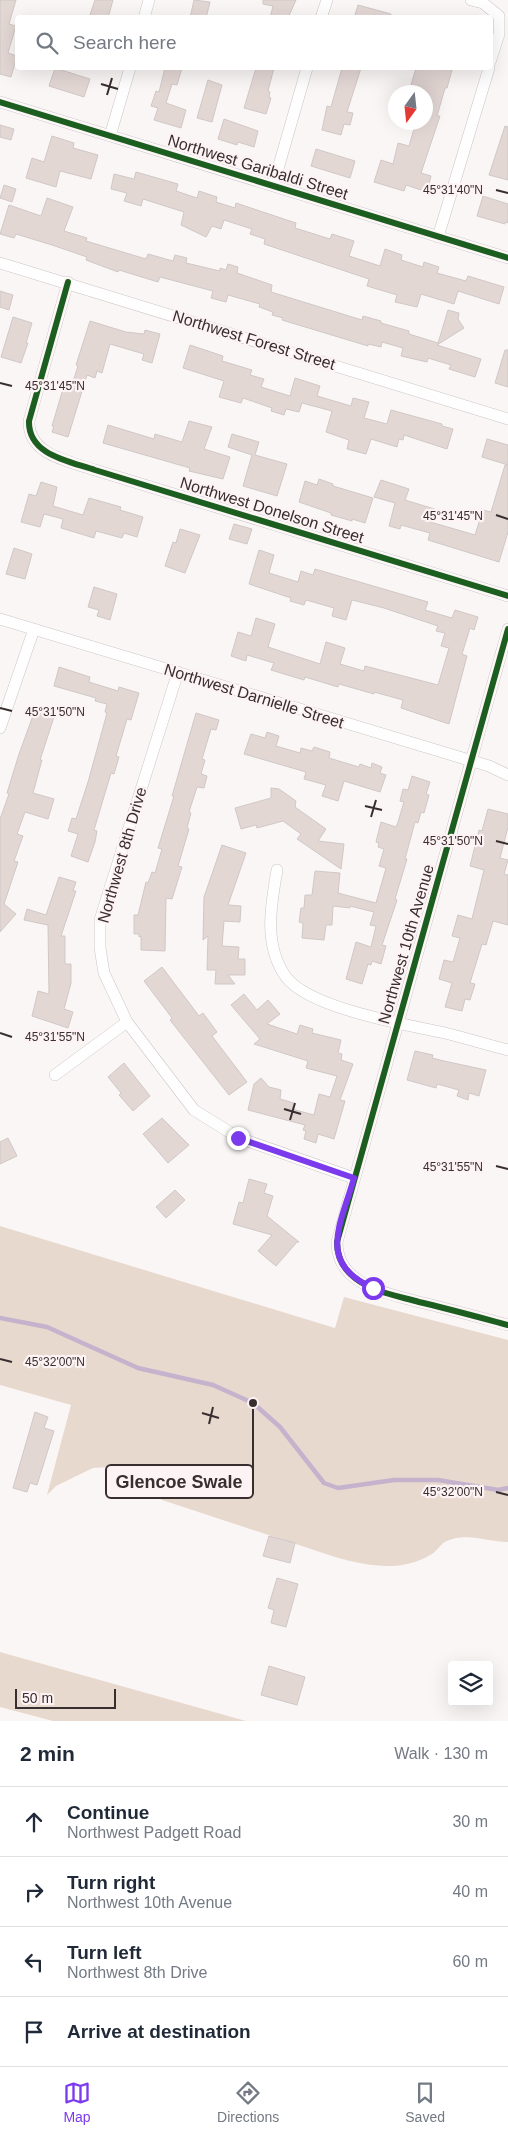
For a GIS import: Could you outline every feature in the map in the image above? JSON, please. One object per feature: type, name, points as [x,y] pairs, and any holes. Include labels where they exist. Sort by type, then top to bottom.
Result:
[{"type":"street","points":[[145,15],[149,0]]},
{"type":"street","points":[[323,15],[326,0]]},
{"type":"street","points":[[470,0],[483,3],[499,16],[499,34],[493,53]]},
{"type":"street","points":[[110,136],[129,70]]},
{"type":"street","points":[[272,186],[306,70]]},
{"type":"street","points":[[438,237],[488,70]]},
{"type":"street","name":"Northwest Garibaldi Street","points":[[0,102],[508,258]]},
{"type":"street","name":"Northwest Forest Street","points":[[0,263],[68,282],[508,419]]},
{"type":"street","name":"Northwest Donelson Street","points":[[68,282],[29,421],[30,434],[43,450],[96,470],[508,596]]},
{"type":"street","name":"Northwest Darnielle Street","points":[[0,619],[472,762],[508,775]]},
{"type":"street","points":[[0,728],[34,629]]},
{"type":"street","name":"Northwest 10th Avenue","points":[[508,629],[337,1242],[337,1250],[342,1266],[354,1278],[373,1288],[508,1325]]},
{"type":"street","name":"Northwest 8th Drive","points":[[178,672],[100,920],[100,948],[104,973],[127,1022],[194,1110],[238,1138],[354,1178]]},
{"type":"street","points":[[277,870],[270,930],[274,954],[286,977],[305,994],[398,1024],[452,1034],[508,1050]]},
{"type":"street","points":[[55,1075],[127,1022]]},
{"type":"shaded area","points":[[0,1226],[335,1328],[344,1297],[508,1340],[508,1542],[470,1537],[455,1538],[445,1542],[432,1554],[409,1564],[397,1566],[372,1565],[335,1557],[162,1500],[109,1467],[93,1468],[56,1486],[47,1495],[71,1405],[0,1385]]},
{"type":"shaded area","points":[[0,1652],[246,1721],[53,1721],[0,1707]]},
{"type":"building","points":[[0,0],[16,0],[9,24],[15,26],[15,29],[8,53],[15,55],[15,63],[11,77],[0,74]]},
{"type":"building","points":[[95,0],[113,0],[109,15],[90,15]]},
{"type":"building","points":[[194,0],[210,2],[207,15],[191,15]]},
{"type":"building","points":[[263,0],[296,0],[289,15],[271,15],[273,6],[263,4]]},
{"type":"building","points":[[358,5],[391,14],[391,15],[355,15]]},
{"type":"building","points":[[54,70],[61,70],[90,79],[84,97],[49,86]]},
{"type":"building","points":[[164,70],[181,70],[177,85],[172,84],[166,103],[186,110],[181,128],[154,120],[158,108],[151,106],[156,91],[159,92]]},
{"type":"building","points":[[255,70],[273,70],[268,91],[271,98],[266,114],[244,108]]},
{"type":"building","points":[[341,70],[360,70],[347,112],[353,113],[350,125],[344,124],[341,135],[322,130],[327,106],[331,107]]},
{"type":"building","points":[[415,70],[452,70],[437,116],[440,116],[421,173],[431,176],[427,192],[406,185],[404,191],[374,182],[381,160],[393,164],[398,143],[409,146],[414,130],[433,130],[433,85],[411,85]]},
{"type":"building","points":[[208,80],[222,85],[212,122],[197,118]]},
{"type":"building","points":[[224,119],[258,131],[254,147],[238,142],[237,145],[218,139]]},
{"type":"building","points":[[0,125],[14,129],[11,140],[0,137]]},
{"type":"building","points":[[505,126],[508,127],[508,180],[489,175]]},
{"type":"building","points":[[52,136],[74,143],[73,148],[98,155],[91,179],[60,171],[56,187],[26,178],[32,158],[44,162]]},
{"type":"building","points":[[316,149],[355,161],[350,178],[311,166]]},
{"type":"building","points":[[136,172],[178,184],[176,191],[197,198],[199,191],[217,197],[216,202],[235,208],[236,203],[296,223],[295,228],[330,239],[332,234],[354,241],[349,256],[380,266],[385,249],[402,255],[401,260],[423,267],[424,262],[439,267],[437,273],[466,281],[468,276],[504,287],[499,304],[458,291],[454,304],[421,294],[417,307],[395,302],[397,295],[367,286],[369,279],[264,244],[265,239],[250,234],[252,229],[224,220],[221,229],[212,226],[206,237],[181,225],[184,212],[143,199],[141,206],[124,201],[127,193],[111,189],[114,174],[134,179]]},
{"type":"building","points":[[4,185],[16,189],[12,202],[0,198]]},
{"type":"building","points":[[483,196],[508,204],[508,223],[505,222],[505,224],[477,216]]},
{"type":"building","points":[[47,198],[73,207],[64,231],[87,238],[86,241],[146,259],[148,254],[173,261],[175,255],[187,258],[186,263],[220,271],[220,268],[226,270],[228,264],[238,267],[237,273],[272,285],[271,292],[362,320],[363,316],[381,321],[381,323],[409,331],[409,334],[438,343],[448,310],[459,313],[458,319],[464,328],[437,345],[481,359],[475,377],[449,369],[451,365],[428,358],[427,362],[401,356],[403,348],[382,342],[381,347],[368,344],[368,346],[282,320],[283,318],[272,315],[273,312],[259,307],[260,304],[228,295],[226,302],[211,298],[213,291],[160,277],[158,282],[119,270],[118,272],[86,260],[87,257],[52,245],[16,234],[14,238],[0,234],[9,205],[41,216]]},
{"type":"building","points":[[0,291],[13,295],[9,310],[0,307]]},
{"type":"building","points":[[13,317],[32,323],[21,363],[1,357]]},
{"type":"building","points":[[90,321],[126,332],[144,334],[145,330],[160,334],[152,363],[142,360],[144,354],[110,344],[102,373],[97,371],[95,378],[87,375],[68,437],[52,432],[54,426],[52,426],[63,389],[70,391]]},
{"type":"building","points":[[190,345],[223,356],[222,361],[252,370],[250,375],[264,379],[261,387],[290,396],[295,378],[320,386],[317,396],[351,406],[353,398],[369,402],[364,418],[387,424],[391,410],[442,424],[442,426],[453,429],[447,449],[404,435],[403,440],[399,439],[397,447],[371,439],[366,454],[347,449],[349,440],[326,432],[332,411],[302,403],[299,412],[286,409],[284,415],[271,411],[272,408],[243,398],[241,403],[219,397],[224,381],[183,368]]},
{"type":"building","points":[[505,350],[508,350],[508,387],[495,383]]},
{"type":"building","points":[[189,421],[212,427],[204,449],[230,457],[223,479],[189,471],[190,468],[103,443],[108,425],[154,439],[155,434],[182,442]]},
{"type":"building","points":[[232,434],[259,442],[255,455],[287,464],[277,496],[243,486],[252,455],[228,447]]},
{"type":"building","points":[[487,439],[508,445],[508,465],[482,457]]},
{"type":"building","points":[[505,465],[508,466],[508,532],[499,562],[428,540],[430,533],[401,525],[400,529],[389,526],[395,503],[374,497],[381,480],[409,489],[405,500],[441,511],[427,521],[475,535],[483,510],[491,512]]},
{"type":"building","points":[[319,479],[333,484],[333,486],[373,498],[365,523],[331,515],[331,513],[299,502],[305,481],[317,485]]},
{"type":"building","points":[[41,482],[57,487],[53,506],[83,515],[89,498],[121,507],[120,510],[143,517],[137,537],[124,533],[122,538],[96,531],[94,538],[61,528],[63,519],[44,514],[40,527],[21,522],[29,494],[36,496]]},
{"type":"building","points":[[234,524],[252,529],[247,544],[229,539]]},
{"type":"building","points":[[180,529],[200,535],[185,573],[165,566],[173,542],[176,543]]},
{"type":"building","points":[[14,548],[32,554],[25,579],[6,574]]},
{"type":"building","points":[[259,550],[274,555],[269,573],[298,582],[301,571],[313,575],[315,569],[428,602],[425,610],[452,618],[455,610],[478,617],[474,630],[470,628],[462,654],[467,656],[449,724],[401,708],[403,700],[339,684],[338,687],[305,677],[304,680],[271,670],[274,663],[247,655],[246,661],[231,656],[238,632],[251,636],[256,618],[275,624],[268,647],[320,664],[326,642],[345,648],[340,664],[364,671],[365,666],[438,685],[449,648],[441,646],[445,633],[436,631],[438,626],[384,608],[352,600],[346,620],[332,616],[334,608],[306,600],[304,605],[290,601],[291,598],[249,584]]},
{"type":"building","points":[[94,587],[117,594],[110,620],[97,616],[99,610],[88,607]]},
{"type":"building","points":[[59,667],[90,677],[89,682],[118,691],[119,687],[139,693],[131,720],[127,719],[116,756],[119,757],[114,774],[111,773],[94,830],[97,831],[95,842],[88,862],[71,856],[78,834],[68,831],[72,818],[76,819],[88,782],[107,713],[105,712],[107,704],[95,701],[96,698],[54,686]]},
{"type":"building","points":[[35,710],[54,717],[40,760],[42,760],[33,793],[54,799],[48,819],[25,812],[17,834],[23,836],[14,861],[18,862],[4,904],[16,914],[0,932],[0,819],[9,794],[7,793],[19,754]]},
{"type":"building","points":[[196,713],[219,720],[216,730],[211,729],[202,759],[205,760],[201,774],[207,776],[204,788],[197,787],[189,812],[191,813],[187,828],[189,829],[178,866],[182,867],[172,899],[166,898],[165,951],[141,950],[141,936],[139,937],[139,934],[134,934],[134,915],[138,915],[146,882],[148,883],[152,872],[155,873],[162,849],[158,848]]},
{"type":"building","points":[[267,732],[279,736],[276,746],[300,753],[301,748],[312,751],[314,747],[330,752],[329,758],[359,767],[360,764],[371,768],[372,763],[382,767],[380,773],[386,775],[380,792],[344,781],[338,801],[322,796],[326,785],[304,779],[306,772],[244,754],[251,734],[265,738]]},
{"type":"building","points":[[412,776],[430,782],[426,794],[429,795],[424,813],[421,812],[418,823],[415,822],[405,859],[407,859],[395,899],[397,900],[382,945],[386,946],[381,964],[372,961],[371,965],[368,964],[362,984],[346,979],[356,942],[371,947],[376,926],[370,925],[374,912],[350,906],[350,908],[333,906],[332,925],[326,925],[324,940],[302,938],[303,923],[299,922],[301,908],[304,908],[305,895],[312,895],[315,871],[340,873],[338,893],[376,903],[386,868],[379,866],[384,849],[378,847],[379,843],[376,842],[381,822],[396,827],[404,802],[400,801],[403,789],[408,790]]},
{"type":"building","points":[[271,788],[279,789],[296,801],[295,807],[326,829],[318,841],[344,844],[341,869],[297,839],[301,834],[283,821],[257,828],[256,825],[241,829],[235,808],[271,798]]},
{"type":"building","points":[[488,809],[508,814],[508,827],[500,858],[508,860],[504,874],[508,875],[508,925],[493,921],[486,945],[482,944],[470,983],[475,984],[470,1000],[465,999],[462,1011],[445,1007],[452,983],[439,979],[444,960],[453,962],[460,938],[452,936],[458,915],[472,919],[484,870],[470,866],[479,830],[482,831]]},
{"type":"building","points":[[222,845],[246,853],[228,905],[241,906],[240,922],[224,921],[222,946],[239,947],[238,959],[245,959],[245,975],[228,975],[235,984],[215,984],[216,970],[207,970],[208,936],[203,940],[204,897]]},
{"type":"building","points":[[59,877],[76,882],[73,891],[76,891],[61,936],[65,936],[65,964],[71,964],[71,983],[64,1009],[73,1012],[68,1028],[32,1016],[38,991],[49,994],[48,925],[24,920],[27,909],[46,915]]},
{"type":"building","points":[[162,967],[199,1016],[203,1013],[217,1032],[212,1036],[247,1082],[229,1095],[170,1020],[172,1018],[144,981]]},
{"type":"building","points":[[244,994],[257,1010],[268,1000],[280,1014],[267,1024],[297,1034],[300,1025],[313,1029],[312,1033],[341,1040],[338,1053],[342,1054],[341,1060],[353,1064],[340,1100],[345,1101],[334,1139],[318,1134],[316,1143],[304,1139],[306,1131],[303,1130],[305,1125],[248,1110],[254,1084],[261,1078],[269,1087],[281,1090],[280,1099],[294,1103],[292,1109],[314,1115],[319,1094],[330,1097],[337,1076],[306,1068],[308,1061],[254,1044],[260,1039],[231,1005]]},
{"type":"building","points":[[415,1051],[433,1055],[432,1058],[486,1070],[479,1096],[469,1093],[468,1100],[457,1096],[459,1090],[437,1084],[436,1088],[407,1080]]},
{"type":"building","points":[[124,1063],[150,1096],[133,1111],[119,1095],[121,1093],[108,1077]]},
{"type":"building","points":[[162,1118],[189,1145],[168,1163],[143,1134]]},
{"type":"building","points":[[8,1138],[17,1156],[0,1164],[0,1142]]},
{"type":"building","points":[[249,1179],[267,1184],[264,1193],[273,1196],[267,1216],[299,1242],[276,1266],[258,1251],[272,1235],[233,1224],[239,1202],[243,1203]]},
{"type":"building","points":[[175,1190],[185,1200],[166,1218],[156,1207]]},
{"type":"building","points":[[35,1412],[48,1417],[44,1428],[54,1431],[37,1485],[30,1483],[27,1492],[13,1488]]},
{"type":"building","points":[[269,1536],[295,1543],[290,1563],[263,1556]]},
{"type":"building","points":[[277,1578],[298,1584],[286,1627],[271,1623],[274,1610],[268,1608]]},
{"type":"building","points":[[269,1666],[305,1677],[297,1705],[261,1695]]},
{"type":"waterway","points":[[0,1318],[47,1327],[138,1368],[213,1385],[253,1403],[280,1427],[324,1483],[338,1488],[394,1480],[438,1480],[498,1490],[508,1488]]},
{"type":"cycle path","points":[[0,102],[508,258]]},
{"type":"cycle path","points":[[68,282],[29,421],[30,432],[35,442],[43,449],[62,460],[508,596]]},
{"type":"cycle path","points":[[508,629],[337,1242],[338,1253],[344,1267],[355,1278],[370,1287],[508,1325]]},
{"type":"place","name":"Glencoe Swale","points":[[253,1403]]},
{"type":"route","points":[[238,1138],[354,1178],[338,1234],[337,1250],[342,1266],[347,1272],[363,1284],[373,1288]]}]
